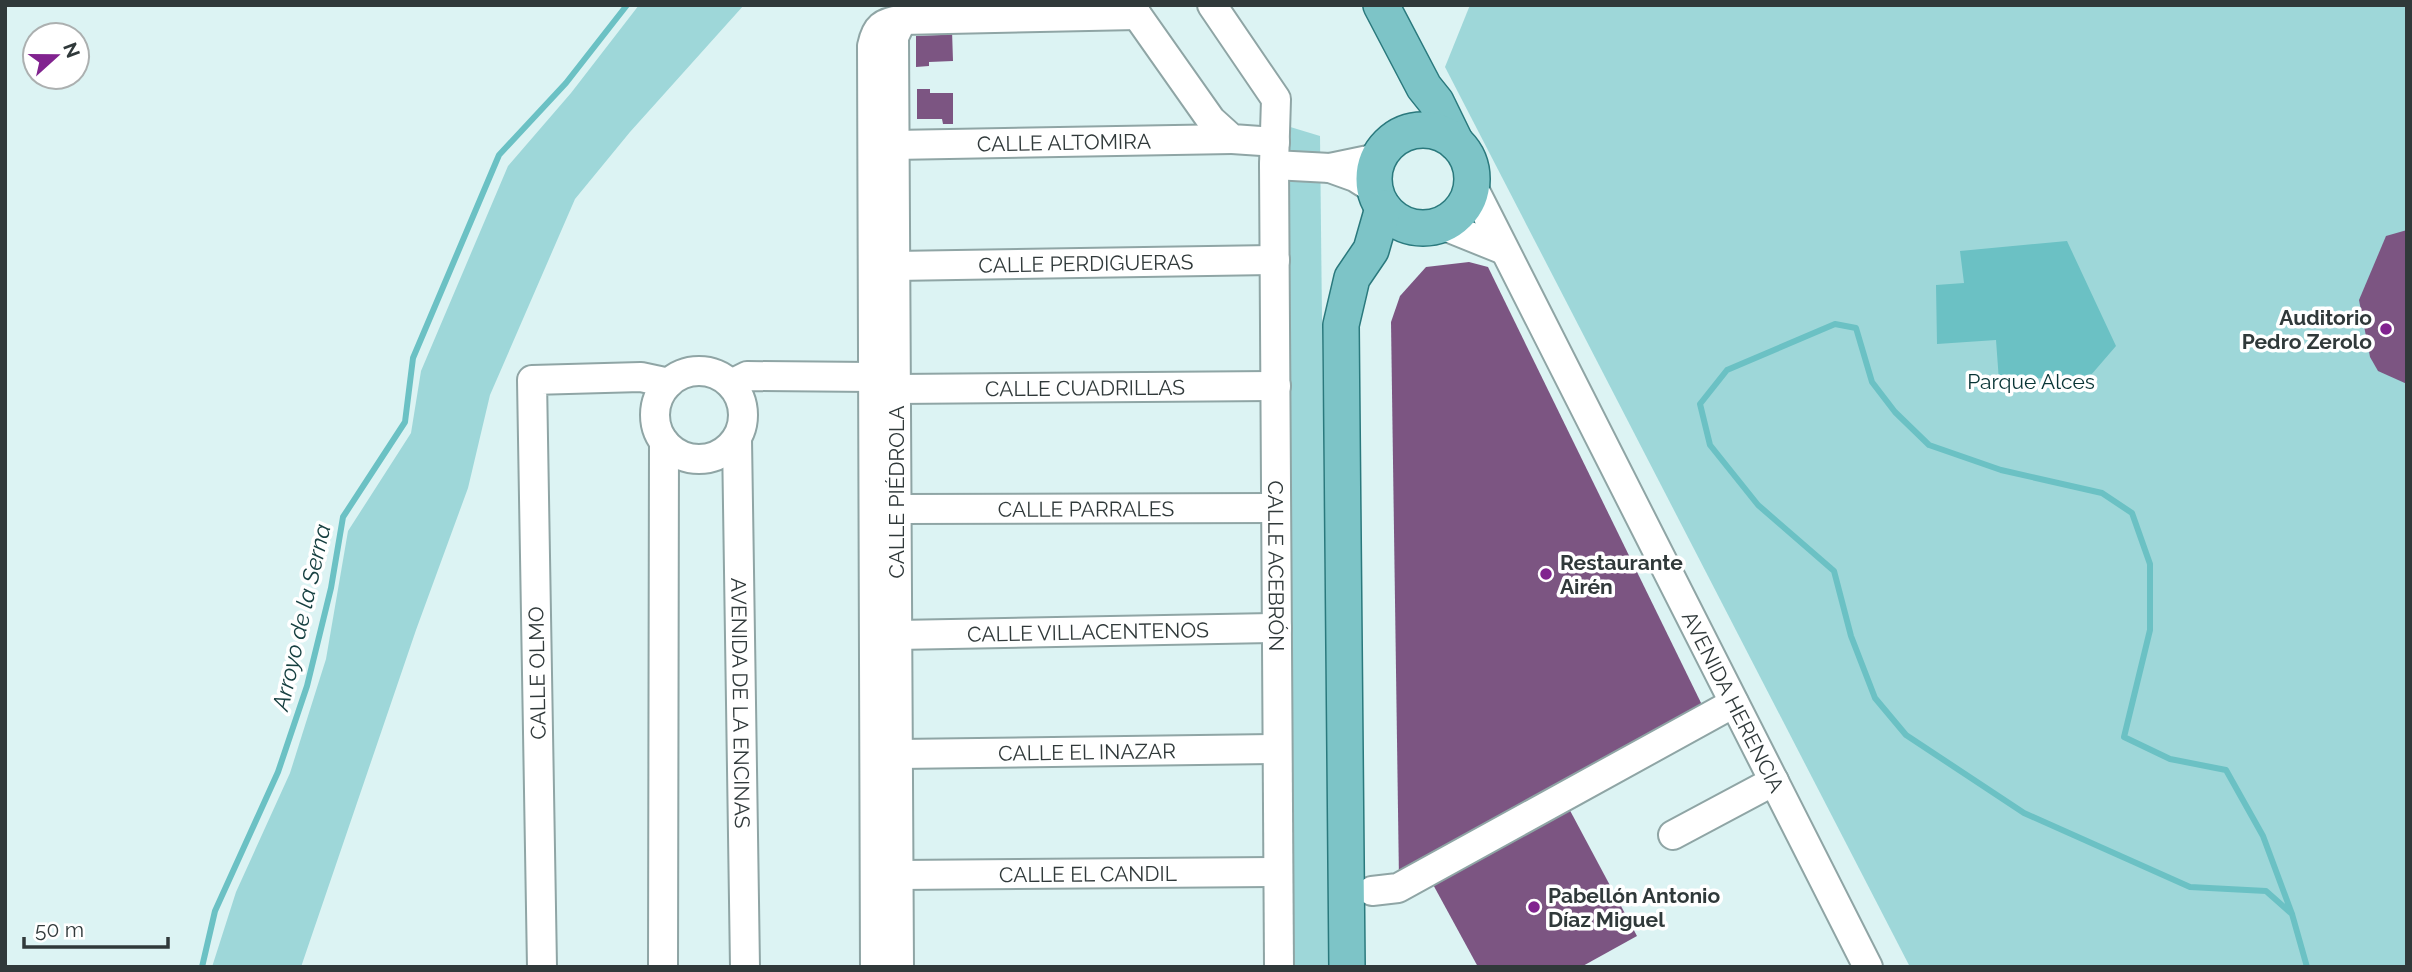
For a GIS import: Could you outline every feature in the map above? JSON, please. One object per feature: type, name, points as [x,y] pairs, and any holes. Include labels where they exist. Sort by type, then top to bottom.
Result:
[{"type":"main road","points":[[1371,250],[1457,216],[1467,202],[1472,185],[1469,162],[1456,143],[1436,102],[1424,87],[1381,5]]},
{"type":"main road","points":[[1417,130],[1424,87]]},
{"type":"main road","points":[[1347,967],[1341,325],[1352,278],[1371,250],[1378,185],[1388,145],[1401,135],[1417,130],[1438,132],[1456,143]]},
{"type":"main road","points":[[1378,185],[1396,222],[1428,227]]},
{"type":"street","name":"CALLE ACEBRÓN","points":[[1212,5],[1276,99],[1279,967]]},
{"type":"street","points":[[875,967],[884,383],[872,46],[876,30],[886,21],[936,13],[1133,10],[1211,120],[1232,139]]},
{"type":"street","name":"CALLE PIÉDROLA","points":[[899,967],[897,509],[884,383],[895,266],[894,37],[902,20]]},
{"type":"street","name":"CALLE ALTOMIRA","points":[[894,145],[1232,139],[1378,185]]},
{"type":"street","name":"AVENIDA HERENCIA","points":[[1472,185],[1868,967]]},
{"type":"street","points":[[1428,227],[1504,250]]},
{"type":"street","name":"CALLE PERDIGUERAS","points":[[895,266],[1275,260]]},
{"type":"street","points":[[693,372],[707,372],[720,376],[731,384],[741,401],[743,421],[737,439],[725,452],[710,458],[693,459],[677,453],[664,442],[657,428],[655,412],[660,396],[669,383],[693,372]]},
{"type":"street","name":"CALLE CUADRILLAS","points":[[731,384],[747,376],[884,383],[1276,386]]},
{"type":"street","name":"CALLE OLMO","points":[[542,967],[532,380],[641,377],[669,383]]},
{"type":"street","name":"AVENIDA DE LA ENCINAS","points":[[737,439],[745,967]]},
{"type":"street","points":[[663,967],[664,442]]},
{"type":"street","name":"CALLE PARRALES","points":[[897,509],[1276,508]]},
{"type":"street","name":"CALLE VILLACENTENOS","points":[[897,635],[1277,628]]},
{"type":"street","points":[[1372,891],[1398,888],[1734,703]]},
{"type":"street","name":"CALLE EL INAZAR","points":[[898,754],[1277,749]]},
{"type":"street","points":[[1673,835],[1774,781]]},
{"type":"street","name":"CALLE EL CANDIL","points":[[898,875],[1278,872]]},
{"type":"green space","points":[[639,5],[744,5],[630,132],[575,199],[490,395],[468,488],[416,630],[301,967],[212,967],[236,892],[290,773],[326,659],[348,531],[411,433],[421,371],[508,166],[571,93]]},
{"type":"green space","name":"Parque Alces","points":[[1470,5],[2407,5],[2407,967],[1910,967],[1445,67]]},
{"type":"green space","points":[[1287,126],[1320,136],[1329,967],[1291,967]]},
{"type":"shaded area","points":[[2067,241],[2116,346],[2091,375],[1999,381],[1996,340],[1937,344],[1936,285],[1964,283],[1960,251]]},
{"type":"building","points":[[952,30],[953,61],[929,62],[929,66],[916,67],[916,36],[941,35],[941,31]]},
{"type":"building","points":[[917,89],[930,89],[930,93],[953,93],[953,124],[943,124],[942,119],[917,119]]},
{"type":"building","name":"Auditorio Pedro Zerolo","points":[[2407,230],[2407,384],[2378,371],[2370,357],[2359,300],[2386,236]]},
{"type":"building","points":[[1469,262],[1488,267],[1704,709],[1399,880],[1391,322],[1400,296],[1426,267]]},
{"type":"building","name":"Pabellón Antonio Díaz Miguel","points":[[1566,803],[1637,936],[1581,967],[1478,967],[1430,879]]},
{"type":"waterway","name":"Arroyo de la Serna","points":[[202,967],[215,911],[278,772],[307,686],[331,588],[343,517],[405,422],[413,358],[499,155],[566,83],[627,5]]},
{"type":"waterway","points":[[2292,914],[2266,891],[2190,887],[2024,813],[1906,735],[1875,698],[1851,636],[1834,571],[1758,505],[1710,445],[1700,404],[1727,370],[1835,324],[1856,328],[1872,382],[1895,412],[1929,445],[2001,470],[2102,493],[2132,513],[2150,564],[2150,630],[2124,737],[2170,759],[2226,770],[2263,836],[2292,914],[2307,967]]},
{"type":"place","name":"Auditorio Pedro Zerolo","points":[[2386,329]]},
{"type":"place","name":"Restaurante Airén","points":[[1546,574]]},
{"type":"place","name":"Pabellón Antonio Díaz Miguel","points":[[1534,907]]}]
